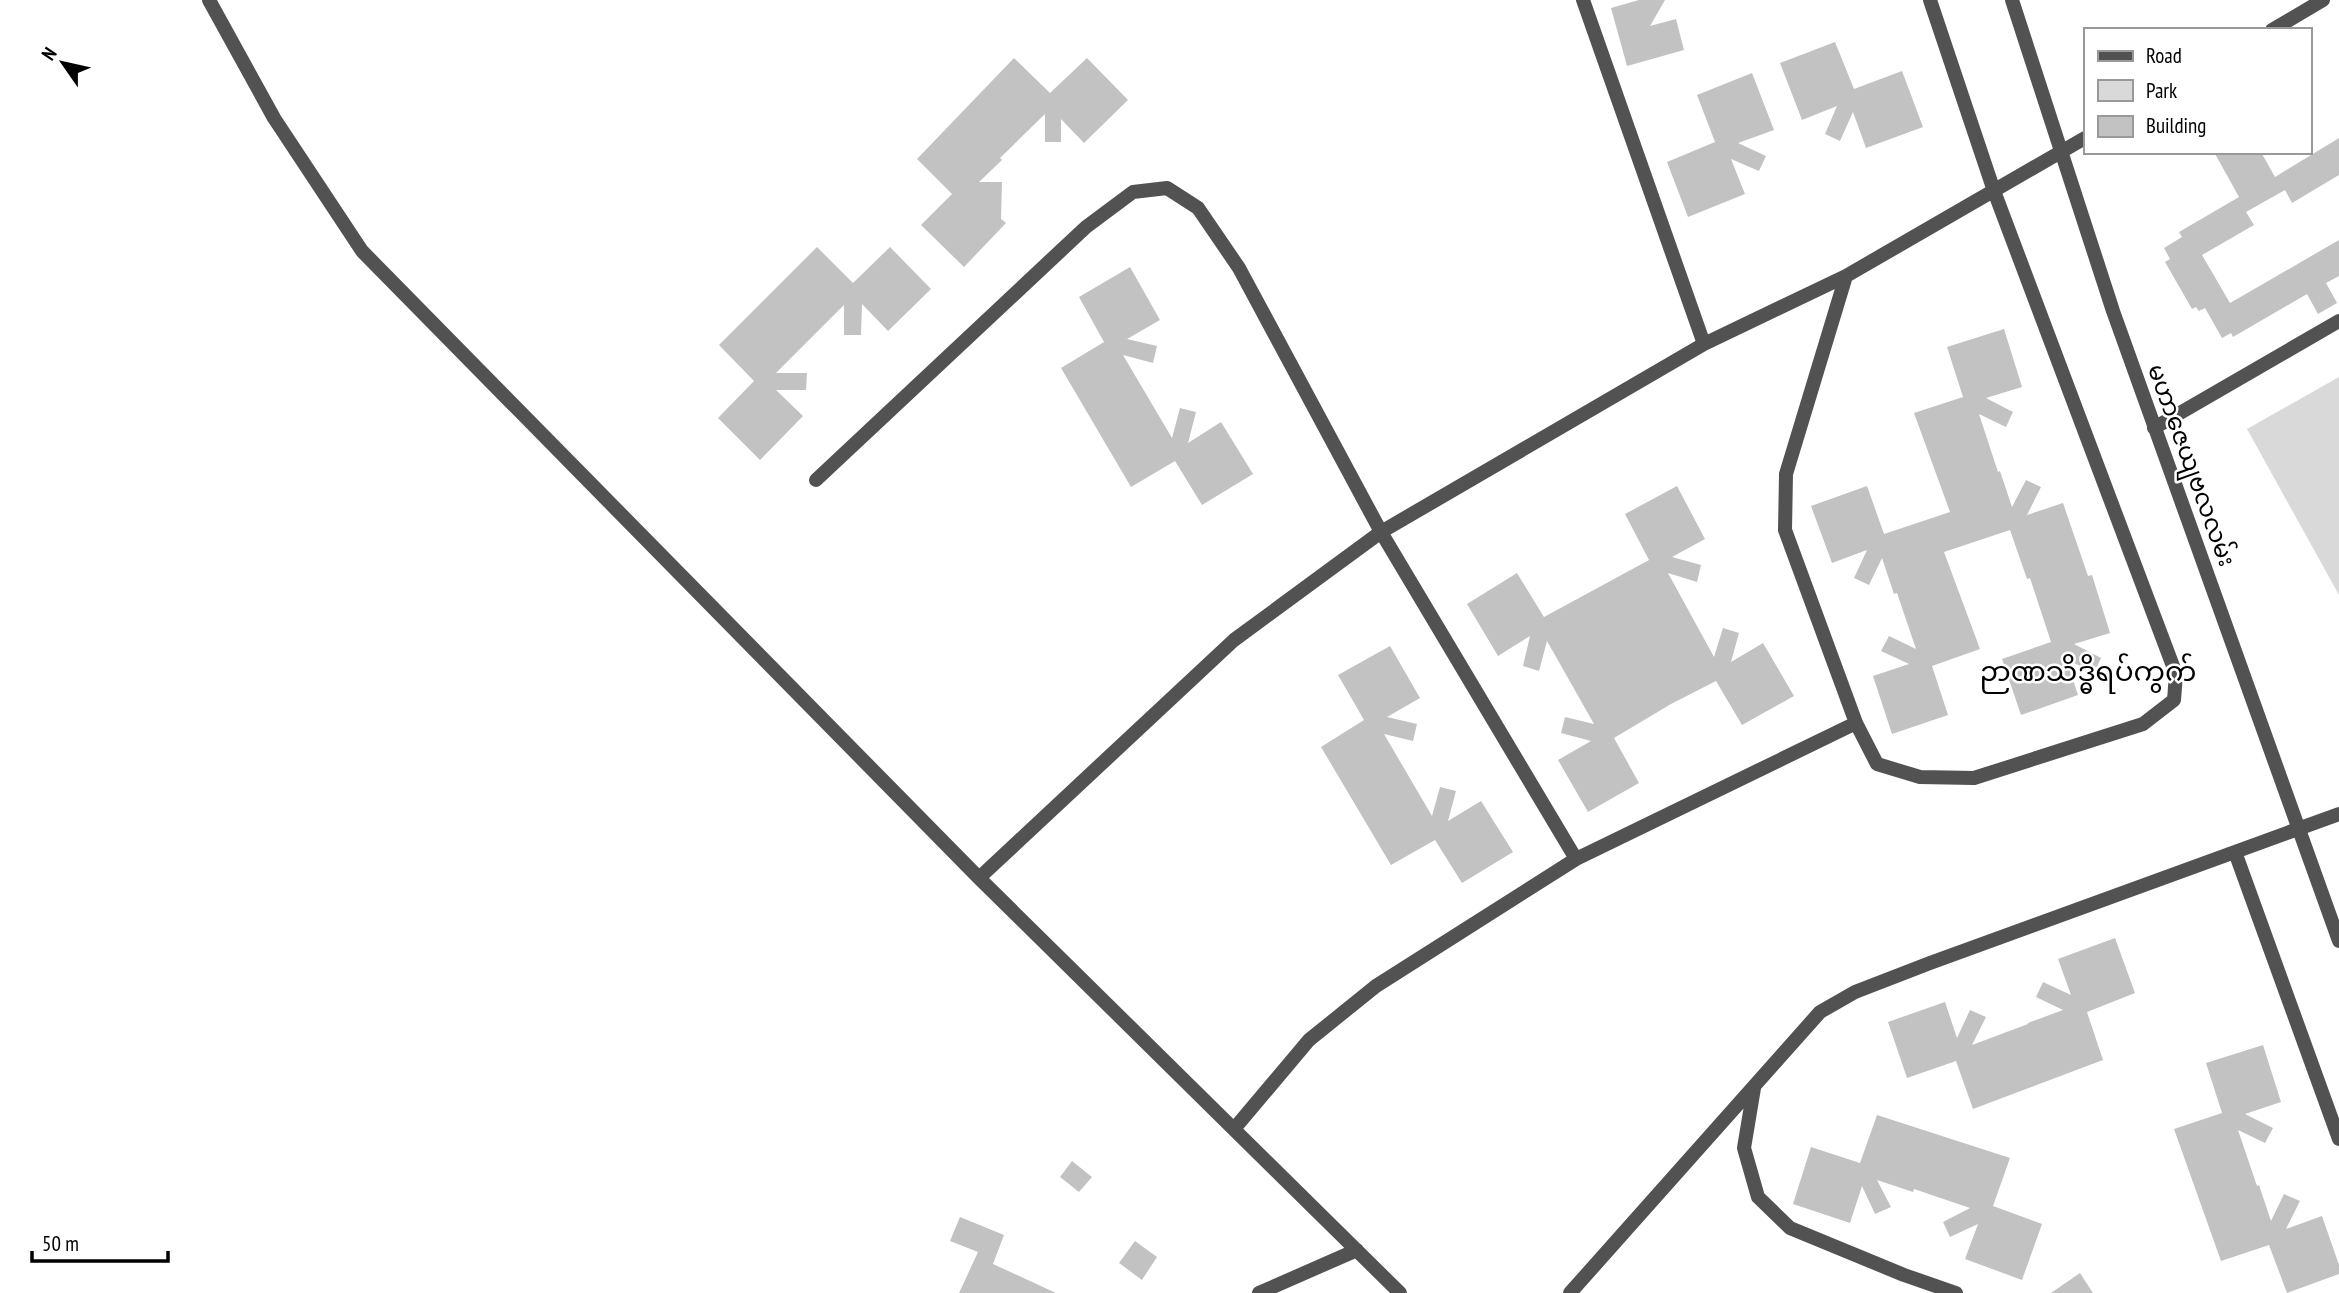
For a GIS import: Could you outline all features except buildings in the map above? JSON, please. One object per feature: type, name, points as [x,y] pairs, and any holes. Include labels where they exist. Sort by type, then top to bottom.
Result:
[{"type":"street","points":[[209,0],[274,118],[362,251],[979,878],[1400,1293]]},
{"type":"street","points":[[1583,0],[1704,344]]},
{"type":"street","points":[[1846,276],[1786,474],[1785,530],[1856,723],[1877,764],[1920,777],[1974,778],[2143,724],[2174,700],[2176,674],[1994,191],[1930,0]]},
{"type":"street","name":"မဟာဇေယျဗလလမ်း","points":[[2012,0],[2113,311],[2339,941]]},
{"type":"street","points":[[2275,28],[2323,0]]},
{"type":"street","points":[[979,878],[1234,640],[1381,532],[1704,344],[1846,276],[2084,139]]},
{"type":"street","points":[[816,480],[1086,227],[1133,192],[1167,188],[1198,208],[1239,268],[1381,532],[1576,859]]},
{"type":"street","points":[[2154,428],[2339,321]]},
{"type":"street","points":[[1234,1129],[1309,1040],[1376,986],[1576,859],[1856,723]]},
{"type":"street","points":[[1570,1293],[1820,1012],[1855,992],[2339,814]]},
{"type":"street","points":[[2235,852],[2339,1139]]},
{"type":"street","points":[[1754,1086],[1744,1149],[1758,1196],[1790,1228],[1904,1275],[1956,1293]]},
{"type":"street","points":[[1259,1293],[1357,1250]]},
{"type":"green space","points":[[2339,377],[2339,595],[2247,429]]},
{"type":"district","name":"ဉာဏသိဒ္ဓိရပ်ကွက်","points":[[2088,670]]}]
